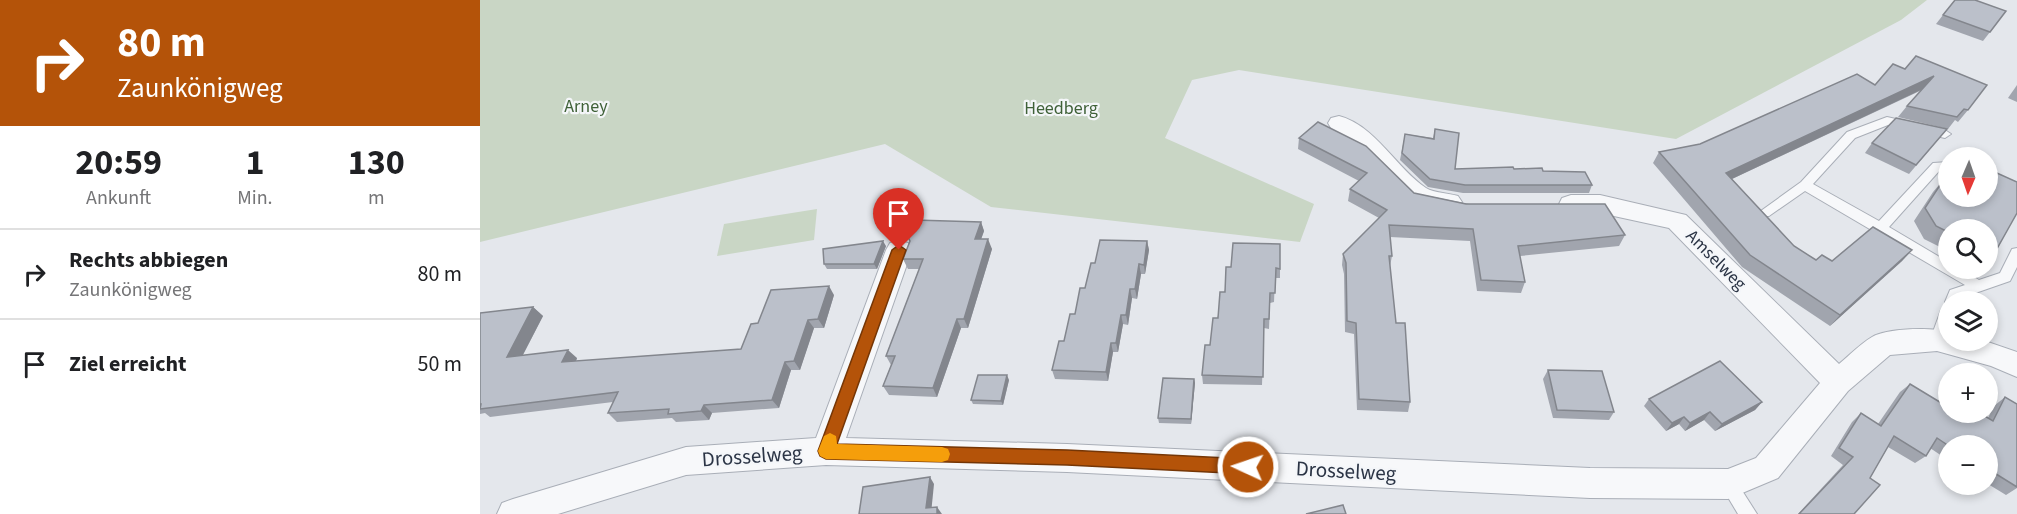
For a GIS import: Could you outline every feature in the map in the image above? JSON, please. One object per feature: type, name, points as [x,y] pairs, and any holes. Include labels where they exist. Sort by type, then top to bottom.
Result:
[{"type":"street","points":[[1339,123],[1364,141],[1420,196],[1473,204]]},
{"type":"street","name":"Amselweg","points":[[1548,204],[1600,204],[1677,221],[1838,382]]},
{"type":"street","points":[[826,451],[899,250]]},
{"type":"street","name":"Drosselweg","points":[[513,514],[686,461],[826,451],[1067,458],[1590,483],[1728,484],[1767,468],[1838,382],[1883,344],[1937,340],[1997,356],[2017,365]]},
{"type":"lane","points":[[1764,213],[1805,185],[1851,135],[1887,121],[1945,134]]},
{"type":"lane","points":[[1880,228],[1938,166]]},
{"type":"lane","points":[[1805,185],[1977,286]]},
{"type":"lane","points":[[1963,291],[2005,277],[2017,253]]},
{"type":"lane","points":[[1728,484],[1748,514]]},
{"type":"green space","name":"Heedberg","points":[[480,0],[1927,0],[1901,20],[1676,139],[1239,70],[1192,80],[1165,138],[1314,204],[1300,242],[991,207],[885,144],[480,242]]},
{"type":"green space","points":[[817,209],[814,240],[717,256],[724,224]]},
{"type":"building","points":[[1955,0],[1975,0],[2006,11],[1990,32],[1943,15]]},
{"type":"building","points":[[1916,56],[1987,85],[1968,110],[1964,109],[1957,117],[1907,106],[1934,76],[1726,173],[1794,246],[1816,260],[1822,255],[1832,261],[1873,227],[1912,250],[1840,315],[1750,255],[1659,152],[1700,144],[1857,74],[1875,85],[1893,64],[1905,69]]},
{"type":"building","points":[[1896,118],[1947,129],[1916,165],[1872,143]]},
{"type":"building","points":[[1318,122],[1366,146],[1414,193],[1466,204],[1605,204],[1625,235],[1518,246],[1525,282],[1481,280],[1473,229],[1389,225],[1392,256],[1389,256],[1396,323],[1405,323],[1410,402],[1359,399],[1356,323],[1347,321],[1346,263],[1343,254],[1387,210],[1350,189],[1367,173],[1299,138]]},
{"type":"building","points":[[1435,129],[1459,133],[1455,169],[1513,167],[1514,169],[1542,168],[1543,171],[1585,172],[1592,185],[1465,185],[1430,179],[1402,153],[1405,134],[1434,139]]},
{"type":"building","points":[[1998,173],[2017,182],[2017,213],[1998,247],[1998,219],[1938,219],[1938,227],[1925,208],[1938,188],[1938,207],[1998,207]]},
{"type":"building","points":[[914,220],[981,222],[975,239],[988,239],[964,319],[957,319],[933,388],[883,386],[895,356],[886,356],[923,259],[903,259],[910,241],[906,233],[909,233]]},
{"type":"building","points":[[1100,240],[1147,241],[1144,265],[1139,264],[1135,289],[1130,289],[1126,315],[1121,315],[1116,343],[1111,343],[1106,372],[1052,370],[1059,341],[1064,341],[1070,314],[1075,314],[1080,288],[1085,288],[1091,263],[1095,263]]},
{"type":"building","points":[[883,241],[874,264],[824,264],[823,249]]},
{"type":"building","points":[[1233,243],[1280,244],[1280,269],[1276,268],[1275,293],[1270,293],[1269,319],[1264,319],[1263,377],[1202,375],[1205,345],[1210,345],[1213,318],[1218,318],[1220,292],[1225,292],[1226,267],[1231,267]]},
{"type":"building","points":[[829,286],[818,319],[808,320],[794,361],[785,362],[772,400],[704,405],[701,411],[668,414],[669,409],[608,413],[618,392],[480,409],[480,313],[533,307],[507,357],[568,350],[562,362],[741,349],[751,324],[758,323],[771,290]]},
{"type":"building","points":[[1720,361],[1762,402],[1722,424],[1710,412],[1690,423],[1684,417],[1672,423],[1649,399]]},
{"type":"building","points":[[1548,370],[1602,371],[1614,412],[1557,410]]},
{"type":"building","points":[[978,375],[1007,375],[1001,401],[971,400]]},
{"type":"building","points":[[1163,378],[1194,379],[1191,419],[1158,418]]},
{"type":"building","points":[[1910,384],[1938,401],[1938,423],[1998,423],[1998,411],[2005,397],[2017,404],[2017,487],[1998,475],[1998,435],[1938,435],[1938,439],[1926,456],[1894,436],[1870,478],[1880,485],[1854,514],[1799,514],[1853,457],[1839,448],[1861,413],[1881,426]]},
{"type":"building","points":[[930,477],[926,508],[937,507],[937,514],[859,514],[863,487]]},
{"type":"building","points":[[1343,505],[1346,514],[1306,514]]},
{"type":"slow traffic","points":[[830,441],[826,451],[942,454]]},
{"type":"route","points":[[899,250],[826,451],[1067,458],[1248,467]]},
{"type":"park label","name":"Arney","points":[[586,106]]}]
